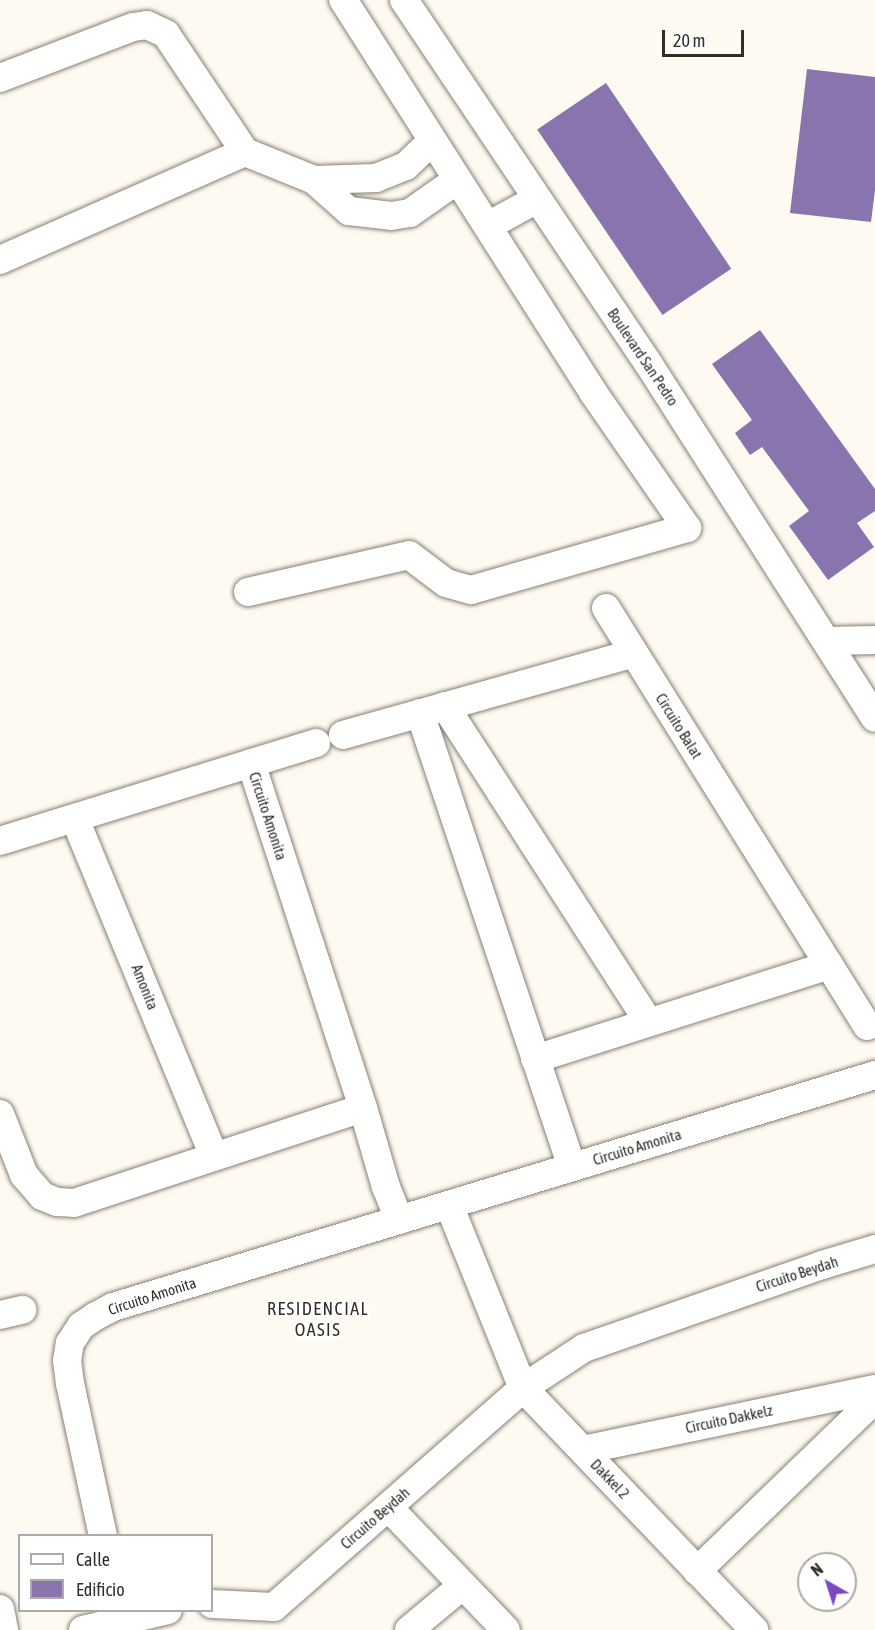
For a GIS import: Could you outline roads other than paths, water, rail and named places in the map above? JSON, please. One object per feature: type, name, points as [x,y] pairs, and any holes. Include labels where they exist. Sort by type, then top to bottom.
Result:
[{"type":"street","points":[[248,592],[409,555],[446,583],[471,590],[687,528],[593,392],[488,226],[431,142],[343,0]]},
{"type":"street","name":"Boulevard San Pedro","points":[[404,0],[654,373],[826,641],[866,691],[875,718]]},
{"type":"street","points":[[0,78],[133,27],[147,25],[166,34],[245,152],[314,180],[349,211],[392,216],[410,213],[457,180]]},
{"type":"street","points":[[314,180],[376,178],[406,166],[431,142]]},
{"type":"street","points":[[0,260],[245,152]]},
{"type":"street","points":[[488,226],[537,200]]},
{"type":"street","name":"Circuito Balat","points":[[606,608],[867,1026]]},
{"type":"street","points":[[826,641],[875,640]]},
{"type":"street","points":[[343,735],[634,653]]},
{"type":"street","points":[[432,710],[649,1022]]},
{"type":"street","points":[[432,710],[536,1059],[572,1167]]},
{"type":"street","name":"Circuito Amonita","points":[[0,841],[316,743]]},
{"type":"street","name":"Circuito Amonita","points":[[251,763],[363,1108],[386,1187],[399,1220]]},
{"type":"street","name":"Amonita","points":[[75,819],[214,1156]]},
{"type":"street","points":[[536,1059],[829,965]]},
{"type":"street","name":"Circuito Amonita","points":[[103,1534],[67,1361],[70,1343],[81,1326],[113,1307],[875,1075]]},
{"type":"street","points":[[0,1114],[24,1175],[42,1196],[57,1202],[74,1203],[99,1197],[214,1156],[363,1108]]},
{"type":"street","points":[[449,1205],[523,1388]]},
{"type":"street","name":"Circuito Beydah","points":[[213,1604],[270,1618],[388,1507],[523,1388],[584,1348],[875,1249]]},
{"type":"street","name":"Dakkel 2","points":[[523,1388],[754,1630]]},
{"type":"street","name":"Circuito Dakkelz","points":[[583,1450],[875,1389]]},
{"type":"street","points":[[697,1571],[875,1399]]},
{"type":"street","points":[[388,1507],[506,1630]]},
{"type":"street","points":[[409,1630],[463,1585]]},
{"type":"street","points":[[0,1610],[4,1630]]},
{"type":"street","points":[[83,1630],[163,1612]]},
{"type":"district","name":"RESIDENCIAL OASIS","points":[[318,1320]]}]
